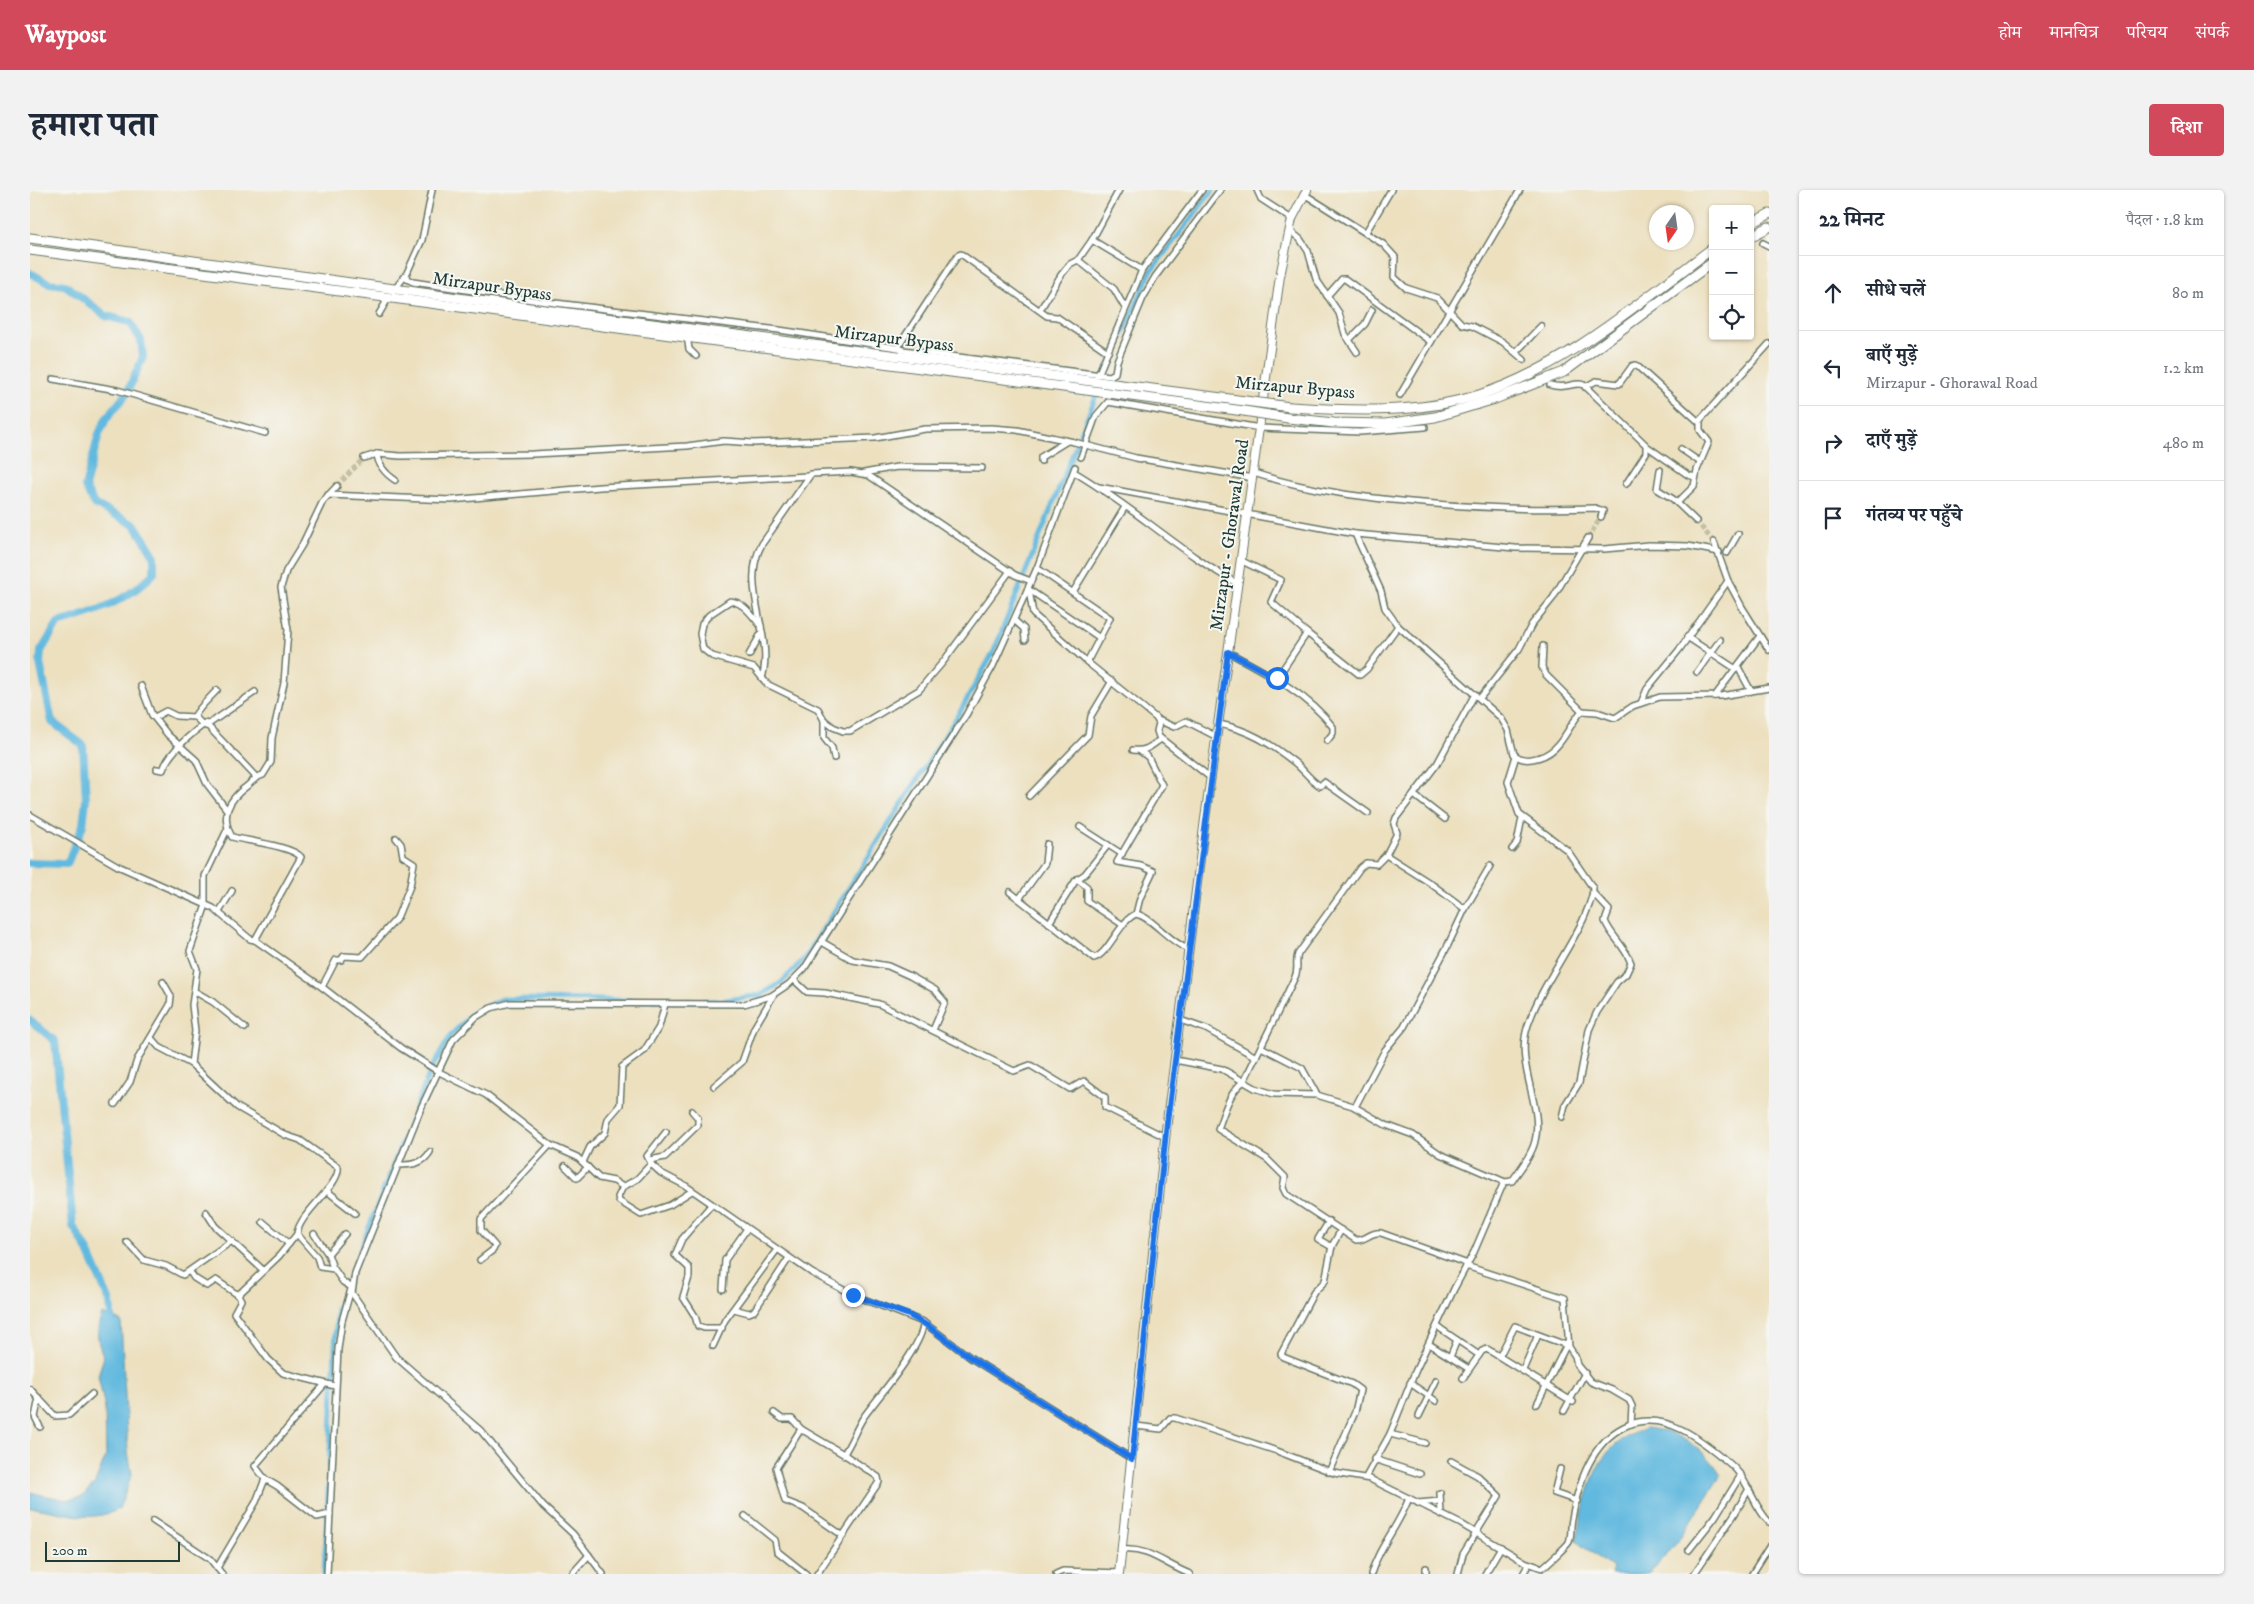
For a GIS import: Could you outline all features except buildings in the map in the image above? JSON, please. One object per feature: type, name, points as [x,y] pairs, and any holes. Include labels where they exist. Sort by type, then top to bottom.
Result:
[{"type":"highway","points":[[1754,222],[1769,214]]},
{"type":"highway","points":[[1754,235],[1769,226]]},
{"type":"highway","name":"Mirzapur Bypass","points":[[30,238],[394,290],[1290,407],[1380,410],[1430,405],[1478,395],[1528,375],[1571,352],[1710,250]]},
{"type":"highway","name":"Mirzapur Bypass","points":[[30,250],[1288,418],[1334,423],[1385,424],[1435,417],[1496,399],[1564,372],[1709,265]]},
{"type":"main road","name":"Mirzapur - Ghorawal Road","points":[[1120,1573],[1165,1137],[1188,949],[1228,652],[1289,230],[1292,219],[1305,192]]},
{"type":"street","points":[[379,314],[388,298],[406,275],[424,234],[432,190]]},
{"type":"street","points":[[1040,310],[1061,275],[1070,264],[1078,260],[1092,240],[1119,190]]},
{"type":"street","points":[[1100,375],[1125,308],[1142,270],[1202,190]]},
{"type":"street","points":[[406,275],[409,281],[433,286],[1110,376],[1115,372],[1117,362],[1143,298],[1155,276],[1220,190]]},
{"type":"street","points":[[1257,190],[1261,199],[1292,219]]},
{"type":"street","points":[[1366,232],[1391,190]]},
{"type":"street","points":[[1400,395],[1520,190]]},
{"type":"street","points":[[1305,192],[1366,232],[1394,254],[1396,261],[1394,277],[1399,284],[1415,291],[1432,295],[1445,304],[1449,312],[1452,312],[1462,324],[1487,333],[1516,352],[1524,360]]},
{"type":"street","points":[[1289,230],[1300,239],[1308,251],[1316,279],[1340,313],[1345,334],[1350,339],[1356,352]]},
{"type":"street","points":[[1092,240],[1142,270]]},
{"type":"street","points":[[1763,242],[1769,246]]},
{"type":"street","points":[[898,348],[960,254],[1047,316],[1057,316],[1108,352]]},
{"type":"street","points":[[1078,260],[1114,289],[1125,308]]},
{"type":"street","points":[[1327,296],[1344,278],[1431,342]]},
{"type":"street","points":[[1350,339],[1365,324],[1372,310]]},
{"type":"street","points":[[1516,352],[1541,326]]},
{"type":"street","points":[[684,328],[689,349],[696,356]]},
{"type":"street","points":[[1699,422],[1769,344]]},
{"type":"street","points":[[1585,387],[1596,381],[1619,384],[1632,366],[1636,365],[1699,422],[1700,430],[1709,442],[1700,462],[1694,486],[1677,503]]},
{"type":"street","points":[[53,379],[117,390],[266,433]]},
{"type":"street","points":[[1550,386],[1565,388],[1578,383],[1585,387],[1648,447],[1688,475],[1695,477]]},
{"type":"street","points":[[1080,457],[1096,416],[1108,402],[1260,428],[1360,432],[1425,427]]},
{"type":"street","points":[[364,458],[377,454],[400,456],[546,454],[687,446],[719,441],[754,443],[884,437],[939,428],[1007,429],[1178,466],[1254,475],[1287,484],[1381,500],[1459,507],[1595,508],[1602,511],[1601,517]]},
{"type":"street","points":[[1041,461],[1041,457],[1068,441]]},
{"type":"street","points":[[1626,484],[1648,447]]},
{"type":"street","points":[[1681,449],[1700,462]]},
{"type":"street","points":[[377,454],[378,461],[389,476],[395,480]]},
{"type":"street","points":[[328,495],[451,500],[600,487],[808,476],[823,473],[864,473],[897,467],[982,468]]},
{"type":"street","points":[[1218,737],[1186,721],[1174,727],[1158,720],[1087,662],[1033,614],[1028,580],[1037,568],[1075,470],[1213,570],[1238,584]]},
{"type":"street","points":[[1660,470],[1657,489],[1677,503],[1696,521]]},
{"type":"street","points":[[864,473],[1016,575],[1028,580]]},
{"type":"street","points":[[762,678],[767,658],[756,597],[758,553],[808,476]]},
{"type":"street","points":[[191,1064],[195,1037],[192,1009],[197,964],[190,951],[206,904],[205,876],[227,830],[228,810],[233,797],[256,777],[263,775],[271,762],[272,738],[284,683],[287,621],[280,593],[283,580],[328,495],[337,486]]},
{"type":"street","points":[[1099,487],[1356,534],[1515,548],[1604,549],[1688,546],[1719,552]]},
{"type":"street","points":[[1073,592],[1125,506]]},
{"type":"street","points":[[1175,1060],[1222,1069],[1259,1090],[1274,1094],[1317,1095],[1354,1107],[1386,1125],[1413,1135],[1440,1154],[1504,1182],[1512,1181],[1533,1147],[1536,1138],[1536,1120],[1525,1063],[1525,1036],[1528,1024],[1545,987],[1576,935],[1593,893],[1591,882],[1567,850],[1522,818],[1517,811],[1508,782],[1516,756],[1506,723],[1398,626],[1385,608],[1380,591],[1356,534]]},
{"type":"street","points":[[1727,553],[1738,534]]},
{"type":"street","points":[[1588,538],[1553,598],[1532,624],[1519,649],[1477,696],[1437,764],[1394,820],[1397,831],[1386,855],[1377,864],[1366,863],[1360,868],[1298,954],[1298,971],[1244,1081],[1238,1085],[1227,1104],[1218,1129],[1275,1166],[1285,1177],[1283,1188],[1286,1194],[1359,1240],[1373,1232],[1381,1233],[1467,1265],[1565,1298],[1567,1343],[1577,1364],[1590,1382],[1612,1390],[1629,1400],[1632,1406],[1631,1424]]},
{"type":"street","points":[[1714,542],[1728,581],[1769,650]]},
{"type":"street","points":[[1242,561],[1281,580],[1271,602],[1360,675],[1367,669],[1398,626]]},
{"type":"street","points":[[1037,568],[1110,618],[1087,662]]},
{"type":"street","points":[[761,629],[746,609],[730,601],[704,619],[700,634],[702,647],[708,654],[750,666],[757,670],[762,678],[772,687],[818,709],[824,720],[837,729],[850,731],[896,702],[914,694],[943,662],[1010,571]]},
{"type":"street","points":[[1641,703],[1647,689],[1728,581]]},
{"type":"street","points":[[1028,589],[1100,638]]},
{"type":"street","points":[[327,1574],[327,1514],[334,1386],[340,1331],[349,1286],[437,1071],[458,1033],[476,1017],[500,1005],[510,1003],[744,1004],[774,994],[794,980],[822,942],[884,840],[966,715],[993,666],[1028,589]]},
{"type":"street","points":[[1014,620],[1024,629],[1025,640]]},
{"type":"street","points":[[749,655],[761,629]]},
{"type":"street","points":[[1277,678],[1307,633]]},
{"type":"street","points":[[1716,696],[1760,636]]},
{"type":"street","points":[[1687,638],[1737,668],[1751,691]]},
{"type":"street","points":[[1698,672],[1720,640]]},
{"type":"street","points":[[1543,646],[1542,667],[1546,676],[1582,711]]},
{"type":"street","points":[[1228,652],[1277,678],[1328,721],[1333,730],[1327,741]]},
{"type":"street","points":[[1029,796],[1088,734],[1091,716],[1112,681]]},
{"type":"street","points":[[141,686],[158,724],[196,760],[206,784],[228,810]]},
{"type":"street","points":[[1516,756],[1535,759],[1550,751],[1564,739],[1582,711],[1587,710],[1615,718],[1641,703],[1660,697],[1716,696],[1769,688]]},
{"type":"street","points":[[194,717],[198,709],[217,690]]},
{"type":"street","points":[[157,769],[162,771],[168,760],[182,746],[184,741],[255,692]]},
{"type":"street","points":[[153,716],[155,717],[166,711],[176,716],[194,717],[205,725],[256,777]]},
{"type":"street","points":[[824,720],[824,738],[832,748],[834,758]]},
{"type":"street","points":[[1158,720],[1157,734],[1161,739],[1211,778]]},
{"type":"street","points":[[1219,724],[1242,729],[1256,736],[1296,764],[1313,782],[1320,786],[1324,782],[1368,813]]},
{"type":"street","points":[[1132,750],[1140,751],[1153,747],[1161,739]]},
{"type":"street","points":[[1010,892],[1095,958],[1136,914],[1140,898],[1153,871],[1141,866],[1118,864],[1162,785],[1148,757],[1140,751]]},
{"type":"street","points":[[1414,795],[1445,819]]},
{"type":"street","points":[[30,815],[118,866],[206,904],[219,912],[245,935],[256,940],[322,987],[359,1017],[429,1066],[486,1095],[550,1145],[573,1154],[599,1178],[614,1181],[623,1187]]},
{"type":"street","points":[[1512,848],[1517,844],[1522,818]]},
{"type":"street","points":[[1080,826],[1122,854]]},
{"type":"street","points":[[227,830],[232,837],[274,846],[298,854],[301,857],[256,940]]},
{"type":"street","points":[[322,987],[336,960],[341,960],[344,956],[362,957],[400,912],[410,886],[414,864],[402,854],[401,844],[396,838]]},
{"type":"street","points":[[1019,899],[1045,863],[1047,844]]},
{"type":"street","points":[[1049,923],[1077,879],[1085,874],[1108,845]]},
{"type":"street","points":[[1386,855],[1430,883],[1465,909]]},
{"type":"street","points":[[1354,1107],[1384,1050],[1404,1027],[1465,909],[1490,866]]},
{"type":"street","points":[[1077,879],[1087,887],[1086,901],[1123,926]]},
{"type":"street","points":[[219,912],[232,891]]},
{"type":"street","points":[[1562,1117],[1565,1105],[1579,1083],[1589,1030],[1597,1012],[1617,982],[1626,974],[1631,963],[1627,951],[1607,927],[1604,920],[1609,910],[1593,893]]},
{"type":"street","points":[[1136,914],[1146,918],[1174,943],[1188,949]]},
{"type":"street","points":[[822,942],[853,960],[888,966],[935,990],[943,998],[945,1005],[933,1030]]},
{"type":"street","points":[[794,980],[807,992],[825,993],[879,1004],[1014,1071],[1030,1065],[1070,1089],[1084,1081],[1105,1097],[1105,1108],[1165,1137]]},
{"type":"street","points":[[115,1104],[130,1082],[138,1060],[170,1002],[170,992],[163,982]]},
{"type":"street","points":[[194,991],[213,1002],[245,1028]]},
{"type":"street","points":[[714,1086],[742,1062],[754,1028],[774,994]]},
{"type":"street","points":[[583,1162],[590,1147],[605,1133],[608,1119],[620,1105],[622,1067],[644,1051],[659,1027],[664,1004]]},
{"type":"street","points":[[1180,1020],[1206,1029],[1256,1057]]},
{"type":"street","points":[[151,1038],[159,1047],[191,1064],[237,1107],[285,1135],[300,1140],[338,1167],[338,1172],[327,1191],[303,1219],[297,1234],[238,1295]]},
{"type":"street","points":[[1261,1047],[1302,1068],[1317,1095]]},
{"type":"street","points":[[692,1111],[698,1118],[698,1124],[665,1157],[651,1162],[636,1179],[623,1187],[618,1197],[619,1201],[641,1215],[670,1205],[692,1191]]},
{"type":"street","points":[[666,1132],[647,1156],[661,1173],[692,1191],[776,1251],[853,1295],[922,1322],[971,1358],[1132,1459]]},
{"type":"street","points":[[480,1260],[493,1250],[495,1246],[481,1230],[481,1219],[550,1145]]},
{"type":"street","points":[[398,1165],[415,1164],[426,1159],[430,1152]]},
{"type":"street","points":[[566,1166],[577,1178],[588,1167]]},
{"type":"street","points":[[1366,1477],[1374,1459],[1390,1434],[1410,1382],[1438,1327],[1504,1182]]},
{"type":"street","points":[[327,1191],[355,1213]]},
{"type":"street","points":[[711,1204],[682,1239],[675,1255],[689,1268],[689,1277],[683,1297],[696,1316],[698,1326],[722,1328]]},
{"type":"street","points":[[206,1212],[213,1223],[264,1270]]},
{"type":"street","points":[[263,1222],[289,1244]]},
{"type":"street","points":[[1329,1222],[1318,1239],[1332,1248]]},
{"type":"street","points":[[723,1289],[725,1260],[746,1230]]},
{"type":"street","points":[[1328,1472],[1355,1412],[1360,1390],[1352,1384],[1283,1357],[1281,1354],[1314,1292],[1326,1278],[1332,1248],[1341,1230]]},
{"type":"street","points":[[297,1234],[317,1257],[320,1267],[332,1268]]},
{"type":"street","points":[[314,1234],[328,1254],[332,1268],[349,1286],[354,1297],[396,1357],[481,1431],[543,1506],[573,1534],[603,1574]]},
{"type":"street","points":[[328,1254],[345,1234]]},
{"type":"street","points":[[127,1242],[144,1260],[166,1266],[181,1274],[190,1272],[206,1258],[232,1241]]},
{"type":"street","points":[[713,1346],[734,1309],[776,1251]]},
{"type":"street","points":[[734,1309],[749,1313],[754,1312],[789,1258]]},
{"type":"street","points":[[190,1272],[194,1278],[207,1286],[216,1280],[238,1295],[241,1300],[235,1316],[268,1360],[286,1374],[334,1386]]},
{"type":"street","points":[[845,1455],[852,1437],[864,1417],[885,1391],[919,1337],[922,1322]]},
{"type":"street","points":[[1438,1327],[1480,1355]]},
{"type":"street","points":[[1500,1355],[1514,1327],[1567,1343]]},
{"type":"street","points":[[1522,1370],[1538,1334]]},
{"type":"street","points":[[1450,1357],[1457,1340]]},
{"type":"street","points":[[1537,1404],[1567,1343]]},
{"type":"street","points":[[1430,1344],[1469,1369]]},
{"type":"street","points":[[1463,1378],[1480,1355],[1487,1349],[1500,1355],[1571,1401]]},
{"type":"street","points":[[1564,1411],[1585,1373]]},
{"type":"street","points":[[1419,1416],[1436,1381]]},
{"type":"street","points":[[1410,1382],[1436,1401]]},
{"type":"street","points":[[325,1385],[259,1459],[255,1466],[265,1479],[278,1486],[317,1517],[327,1514]]},
{"type":"street","points":[[30,1389],[55,1416],[69,1415],[92,1394]]},
{"type":"street","points":[[39,1398],[35,1418],[40,1427]]},
{"type":"street","points":[[774,1413],[781,1419],[792,1419],[803,1431],[845,1455],[878,1477],[879,1482],[816,1574]]},
{"type":"street","points":[[1136,1426],[1161,1429],[1170,1418],[1175,1418],[1277,1451],[1328,1472],[1366,1477],[1441,1514],[1529,1564],[1544,1568]]},
{"type":"street","points":[[1541,1574],[1544,1568],[1568,1544],[1577,1501],[1593,1456],[1603,1442],[1614,1433],[1631,1424],[1652,1420],[1666,1422],[1709,1447],[1741,1476],[1759,1511],[1769,1522]]},
{"type":"street","points":[[803,1431],[801,1429],[798,1431],[776,1468],[784,1498],[788,1503],[816,1516],[820,1522],[842,1536]]},
{"type":"street","points":[[1390,1434],[1426,1443]]},
{"type":"street","points":[[1374,1459],[1420,1474]]},
{"type":"street","points":[[1451,1461],[1478,1476],[1499,1494],[1498,1500],[1463,1554],[1458,1574]]},
{"type":"street","points":[[1560,1468],[1554,1494],[1577,1501]]},
{"type":"street","points":[[1690,1550],[1715,1517],[1741,1476]]},
{"type":"street","points":[[217,1568],[256,1502],[265,1479]]},
{"type":"street","points":[[1694,1574],[1734,1515],[1749,1489]]},
{"type":"street","points":[[1440,1492],[1441,1514]]},
{"type":"street","points":[[1371,1574],[1377,1555],[1402,1518],[1409,1498]]},
{"type":"street","points":[[1418,1503],[1440,1501]]},
{"type":"street","points":[[745,1516],[775,1540],[777,1551],[806,1574]]},
{"type":"street","points":[[153,1521],[210,1559],[222,1574]]},
{"type":"street","points":[[1485,1574],[1501,1547]]},
{"type":"street","points":[[1752,1574],[1769,1547]]},
{"type":"street","points":[[1122,1550],[1139,1549],[1167,1565],[1190,1574]]},
{"type":"street","points":[[572,1574],[589,1555]]},
{"type":"street","points":[[1523,1574],[1529,1564]]},
{"type":"street","points":[[1056,1574],[1063,1571],[1120,1573]]},
{"type":"water","points":[[102,1314],[121,1321],[128,1452],[132,1474],[119,1509],[107,1514],[85,1516],[30,1508],[30,1492],[65,1500],[82,1497],[95,1483],[106,1456],[105,1409],[98,1375],[104,1357],[99,1346],[98,1336]]},
{"type":"water","points":[[1645,1428],[1667,1432],[1689,1442],[1715,1465],[1721,1475],[1681,1537],[1649,1574],[1611,1574],[1613,1569],[1576,1540],[1582,1514],[1592,1482],[1602,1460],[1619,1442]]},
{"type":"waterway","points":[[1103,378],[1151,271],[1213,190]]},
{"type":"waterway","points":[[30,273],[49,283],[65,285],[106,316],[130,322],[141,340],[143,357],[127,393],[106,419],[99,434],[85,487],[94,504],[135,525],[154,555],[154,573],[144,583],[110,605],[58,623],[41,651],[40,663],[52,722],[83,745],[86,800],[83,825],[67,864],[30,863]]},
{"type":"waterway","points":[[324,1574],[337,1309],[431,1069],[451,1035],[475,1011],[502,999],[718,1001],[761,995],[781,983],[804,959],[961,710],[994,651],[1098,391]]},
{"type":"waterway","points":[[30,1020],[55,1041],[73,1226],[88,1251],[110,1302],[112,1326]]},
{"type":"tunnel","points":[[337,486],[364,458]]},
{"type":"tunnel","points":[[1588,538],[1601,517]]},
{"type":"tunnel","points":[[1696,521],[1714,542]]},
{"type":"route","points":[[853,1295],[909,1315],[928,1326],[971,1358],[1132,1459],[1167,1122],[1228,652],[1277,678]]}]
